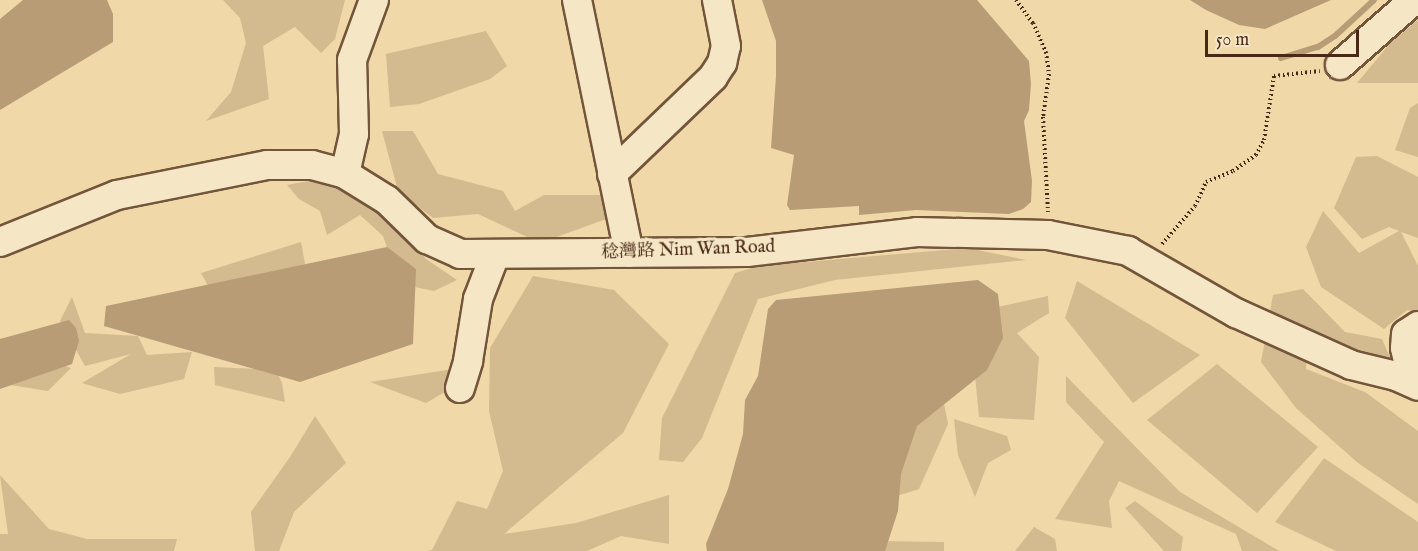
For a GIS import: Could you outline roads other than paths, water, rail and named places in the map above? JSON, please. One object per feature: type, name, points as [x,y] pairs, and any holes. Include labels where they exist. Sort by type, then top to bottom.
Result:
[{"type":"street","points":[[345,174],[354,134],[352,60],[374,0]]},
{"type":"street","points":[[577,0],[629,253]]},
{"type":"street","points":[[612,174],[713,77],[722,63],[726,46],[717,0]]},
{"type":"street","points":[[1340,65],[1414,0]]},
{"type":"street","name":"稔灣路 Nim Wan Road","points":[[0,242],[117,195],[255,167],[312,165],[345,174],[387,200],[427,239],[444,249],[460,254],[747,252],[917,232],[1048,235],[1128,251],[1151,262],[1236,313],[1351,365],[1418,384]]},
{"type":"street","points":[[460,388],[468,361],[478,299],[495,255]]},
{"type":"street","points":[[1418,326],[1410,330],[1405,339],[1406,360],[1418,384]]},
{"type":"waterway","points":[[1281,58],[1318,47],[1335,36],[1374,0]]}]
